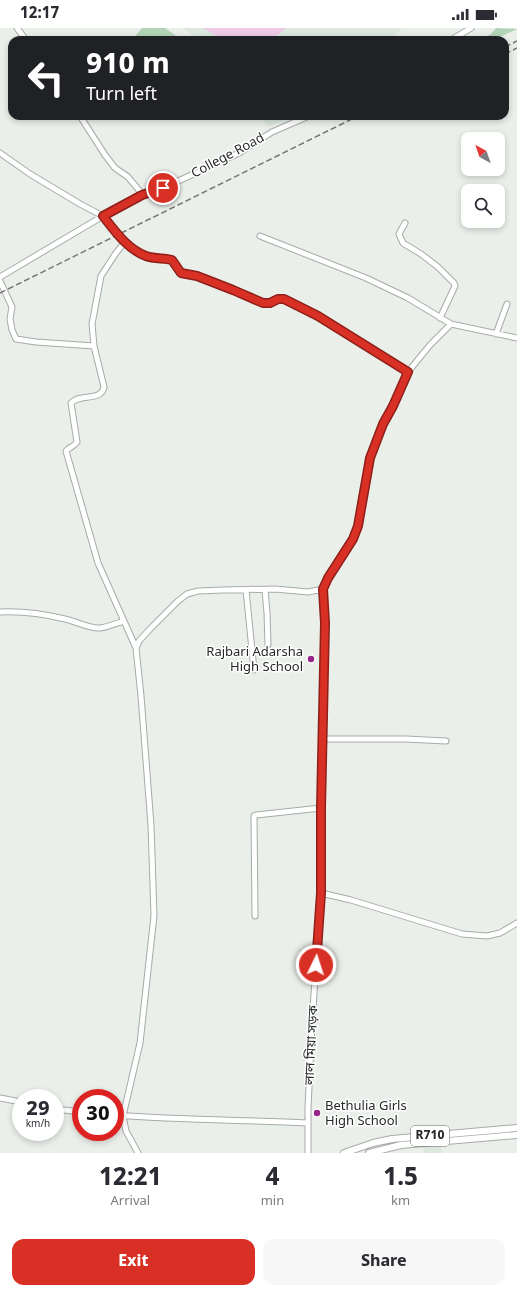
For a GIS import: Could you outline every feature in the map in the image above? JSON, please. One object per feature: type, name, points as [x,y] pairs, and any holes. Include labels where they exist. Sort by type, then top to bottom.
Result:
[{"type":"main road","name":"R710","points":[[344,1153],[373,1143],[392,1139],[517,1128]]},
{"type":"main road","name":"R710","points":[[369,1153],[401,1145],[517,1135]]},
{"type":"street","points":[[457,36],[470,28]]},
{"type":"street","points":[[83,120],[114,168],[128,176],[142,195]]},
{"type":"street","name":"College Road","points":[[0,277],[103,216],[142,195],[163,188],[239,153],[272,132],[300,120]]},
{"type":"street","points":[[0,153],[30,174],[103,216],[125,242],[135,250],[148,256],[172,260],[181,273],[197,276],[263,303],[270,303],[278,299],[284,299],[318,316],[408,372]]},
{"type":"street","points":[[405,223],[398,234],[403,243],[438,267],[454,283],[455,286],[440,318]]},
{"type":"street","points":[[260,236],[366,278],[408,298],[451,324],[517,338]]},
{"type":"street","points":[[124,1112],[140,1043],[154,916],[151,825],[142,704],[136,648],[98,563],[66,451],[68,448],[76,445],[77,442],[71,403],[75,399],[99,395],[103,391],[104,387],[94,346],[92,324],[101,276],[125,242]]},
{"type":"street","points":[[0,281],[12,307],[10,319],[12,330],[16,339],[36,342],[94,346]]},
{"type":"street","points":[[496,334],[507,304]]},
{"type":"street","points":[[136,648],[139,641],[150,628],[187,594],[198,591],[275,589],[308,592],[323,589],[328,578],[353,539],[358,526],[370,458],[383,424],[393,406],[408,372],[430,345],[451,324]]},
{"type":"street","name":"লাল মিয়া সড়ক","points":[[308,1153],[312,1023],[321,893],[321,808],[325,623],[323,589]]},
{"type":"street","points":[[246,590],[254,670]]},
{"type":"street","points":[[265,590],[268,645]]},
{"type":"street","points":[[0,612],[62,618],[91,627],[100,628],[124,621]]},
{"type":"street","points":[[323,739],[406,739],[446,741]]},
{"type":"street","points":[[255,916],[254,816],[321,808]]},
{"type":"street","points":[[321,893],[351,900],[462,934],[487,936],[500,933],[517,923]]},
{"type":"street","points":[[0,1098],[12,1100]]},
{"type":"street","points":[[124,1116],[308,1123]]},
{"type":"street","points":[[124,1121],[126,1131],[138,1153]]},
{"type":"shaded area","points":[[142,28],[165,28],[176,36],[135,36]]},
{"type":"shaded area","points":[[183,28],[402,28],[395,36],[194,36]]},
{"type":"shaded area","points":[[203,28],[286,28],[277,36],[216,36]]},
{"type":"shaded area","points":[[496,28],[517,29],[502,36],[487,36]]},
{"type":"shaded area","points":[[262,120],[284,120],[269,127]]},
{"type":"shaded area","points":[[440,1146],[443,1153],[424,1153],[423,1147]]},
{"type":"railway","points":[[509,45],[517,41]]},
{"type":"railway","points":[[509,52],[517,48]]},
{"type":"railway","points":[[0,293],[350,120]]},
{"type":"place","name":"Rajbari Adarsha High School","points":[[311,659]]},
{"type":"place","name":"Bethulia Girls High School","points":[[317,1113]]},
{"type":"route","points":[[163,188],[142,195],[103,216],[125,242],[135,250],[148,256],[172,260],[176,264],[178,270],[185,275],[197,276],[263,303],[270,303],[278,299],[284,299],[318,316],[408,372],[393,406],[383,424],[370,458],[363,506],[353,539],[328,578],[323,589],[325,623],[321,808],[321,893],[316,965]]}]
